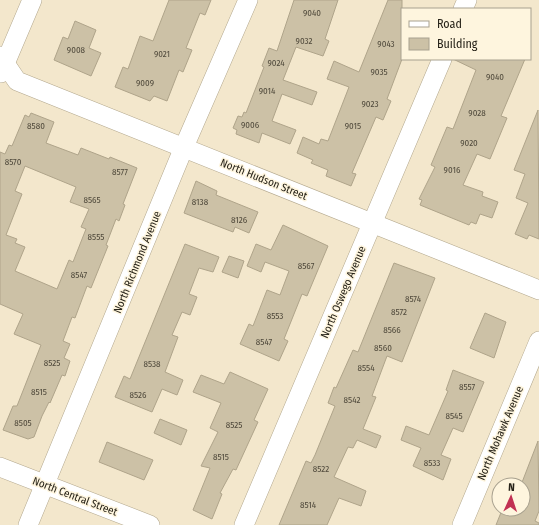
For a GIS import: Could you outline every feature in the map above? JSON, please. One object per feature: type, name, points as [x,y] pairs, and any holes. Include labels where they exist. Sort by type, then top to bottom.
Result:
[{"type":"street","points":[[2,66],[32,0]]},
{"type":"street","name":"North Richmond Avenue","points":[[28,525],[184,147],[248,0]]},
{"type":"street","name":"North Oswego Avenue","points":[[244,525],[442,60]]},
{"type":"street","name":"North Hudson Street","points":[[2,66],[16,81],[539,290]]},
{"type":"street","name":"North Mohawk Avenue","points":[[462,525],[539,341]]},
{"type":"street","name":"North Central Street","points":[[0,467],[150,525]]},
{"type":"building","points":[[169,0],[211,0],[205,15],[200,13],[186,48],[192,50],[183,72],[179,70],[167,101],[154,96],[150,101],[115,87],[123,67],[128,69],[140,36],[153,41]]},
{"type":"building","points":[[294,0],[338,0],[325,39],[329,41],[323,56],[296,47],[283,80],[317,92],[312,105],[282,94],[272,121],[296,130],[290,144],[262,133],[259,143],[236,134],[237,130],[233,128],[238,116],[242,117],[244,112],[246,113],[264,67],[262,66],[269,48],[277,51]]},
{"type":"building","points":[[388,0],[402,0],[402,60],[387,99],[391,101],[383,120],[376,117],[352,173],[356,174],[351,186],[326,176],[328,170],[311,163],[313,160],[297,153],[303,137],[319,144],[321,139],[328,141],[349,87],[327,79],[334,61],[359,72]]},
{"type":"building","points":[[75,21],[96,30],[89,48],[101,53],[91,76],[54,60],[63,37],[68,39]]},
{"type":"building","points":[[455,60],[525,60],[501,116],[507,118],[490,159],[477,154],[463,185],[483,192],[482,196],[498,202],[492,218],[480,214],[476,224],[471,222],[469,225],[420,205],[422,200],[419,199],[435,167],[431,165],[447,127],[453,129],[476,70]]},
{"type":"building","points":[[538,110],[539,239],[529,235],[527,239],[515,234],[528,203],[516,198],[525,174],[514,170]]},
{"type":"building","points":[[31,113],[54,122],[46,143],[78,155],[81,148],[109,159],[110,157],[137,168],[123,204],[125,205],[119,221],[116,219],[106,245],[108,246],[91,288],[87,286],[75,318],[72,317],[63,341],[70,344],[64,358],[70,361],[65,376],[62,375],[50,403],[49,402],[42,416],[34,437],[28,439],[3,430],[13,406],[17,406],[41,345],[14,334],[23,314],[0,304],[0,152],[5,154],[9,145],[12,146],[25,115],[29,117]],"holes":[[[25,166],[76,187],[70,202],[89,209],[81,227],[86,229],[73,262],[69,260],[57,289],[15,271],[25,247],[15,243],[17,239],[6,235],[22,194],[15,191]]]},
{"type":"building","points":[[196,181],[217,191],[216,195],[258,212],[249,233],[235,227],[233,232],[184,213]]},
{"type":"building","points":[[283,225],[328,246],[307,296],[302,294],[284,339],[288,341],[279,361],[240,344],[249,324],[253,326],[267,290],[280,295],[289,271],[265,262],[261,272],[247,266],[256,244],[271,250]]},
{"type":"building","points":[[185,244],[219,257],[213,272],[199,268],[189,294],[197,297],[190,315],[182,312],[172,335],[178,337],[165,372],[183,380],[177,395],[162,389],[152,412],[115,397],[124,376],[130,379]]},
{"type":"building","points":[[229,256],[244,261],[238,278],[222,272]]},
{"type":"building","points":[[394,263],[435,278],[402,362],[387,356],[372,396],[376,397],[363,429],[381,436],[376,448],[357,440],[353,448],[348,447],[334,477],[366,491],[361,506],[339,498],[327,525],[279,525],[306,461],[311,463],[335,406],[328,403],[334,387],[336,388],[353,350],[358,352]]},
{"type":"building","points":[[485,313],[506,322],[494,358],[470,348]]},
{"type":"building","points":[[453,370],[484,382],[463,432],[453,428],[441,455],[451,459],[443,480],[413,466],[421,448],[401,440],[406,426],[429,435],[448,391],[446,390]]},
{"type":"building","points":[[230,372],[268,389],[254,420],[258,422],[236,470],[233,469],[220,493],[222,494],[212,519],[193,510],[210,468],[201,466],[218,432],[210,428],[221,403],[193,392],[201,375],[224,384]]},
{"type":"building","points":[[160,419],[187,430],[181,445],[154,433]]},
{"type":"building","points":[[538,441],[539,511],[535,521],[539,523],[539,525],[496,525],[499,517],[531,517],[531,477],[524,477]]},
{"type":"building","points":[[107,442],[153,460],[144,480],[99,462]]}]
